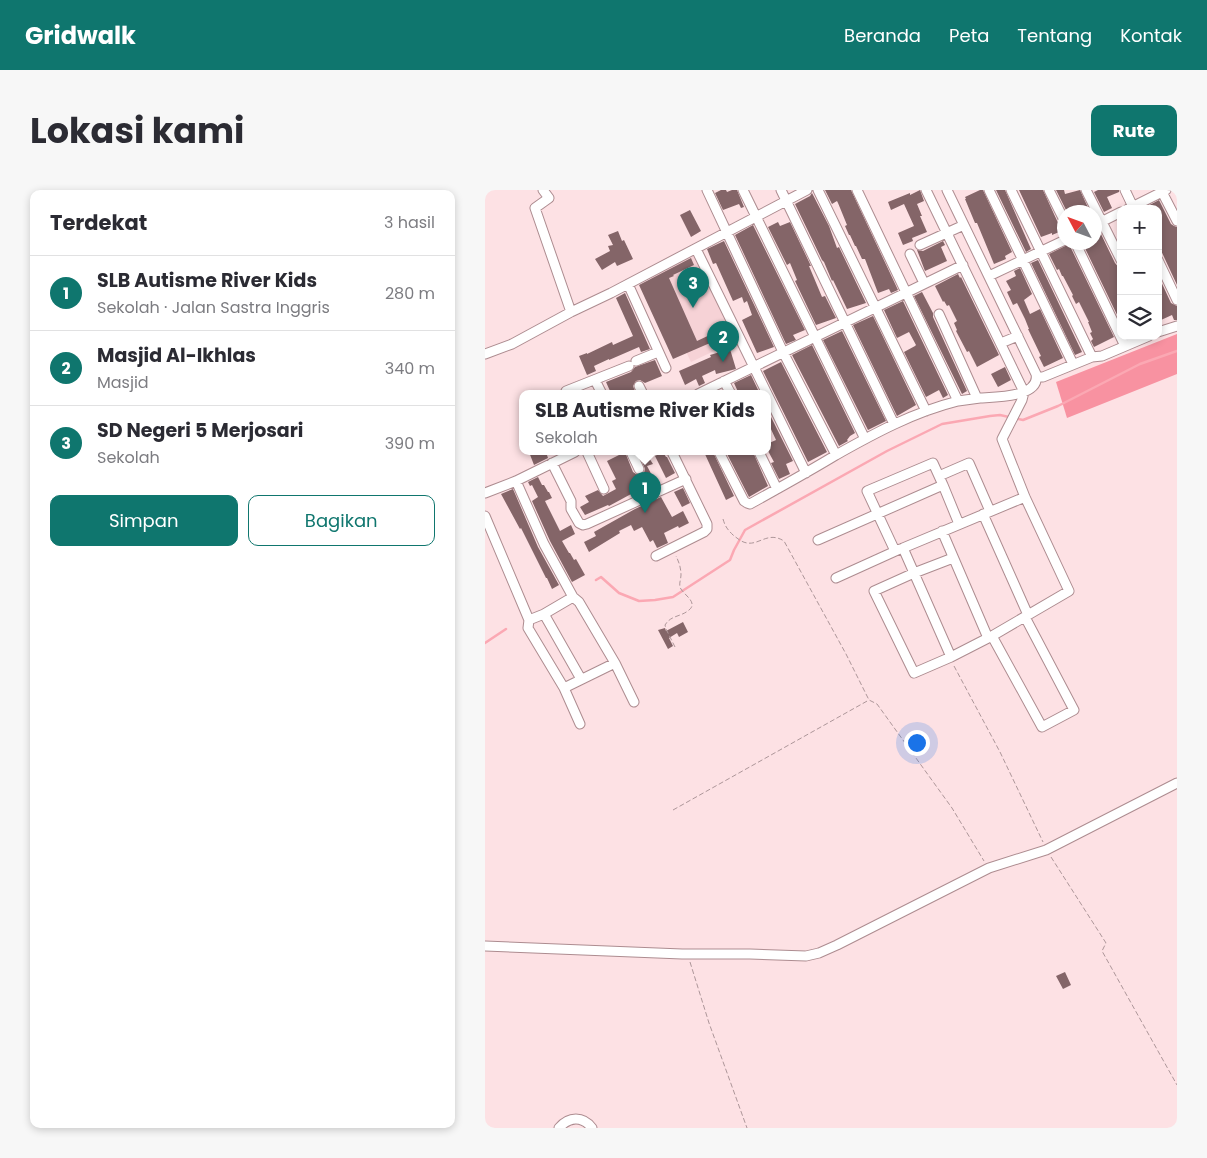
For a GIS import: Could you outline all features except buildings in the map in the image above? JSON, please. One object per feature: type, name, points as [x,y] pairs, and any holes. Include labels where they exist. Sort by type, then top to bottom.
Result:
[{"type":"street","points":[[543,190],[549,198],[535,208],[571,312]]},
{"type":"street","points":[[707,190],[783,352],[836,455]]},
{"type":"street","points":[[743,190],[865,439]]},
{"type":"street","points":[[781,190],[894,424]]},
{"type":"street","points":[[485,354],[512,344],[807,190]]},
{"type":"street","points":[[818,190],[926,411]]},
{"type":"street","points":[[857,190],[958,401]]},
{"type":"street","points":[[926,190],[1001,343],[1023,396]]},
{"type":"street","points":[[947,190],[1037,377],[1034,384],[1023,396],[1002,439],[1025,497],[1069,591],[990,637],[952,662],[914,673],[874,591],[953,558]]},
{"type":"street","points":[[989,190],[1073,364]]},
{"type":"street","points":[[1011,190],[1092,357]]},
{"type":"street","points":[[1049,190],[1057,206]]},
{"type":"street","points":[[1086,190],[1091,205]]},
{"type":"street","points":[[1125,190],[1130,205]]},
{"type":"street","points":[[1137,205],[1163,191],[1177,221]]},
{"type":"street","points":[[1102,222],[1117,214]]},
{"type":"street","points":[[920,245],[964,225]]},
{"type":"street","points":[[1102,230],[1117,254]]},
{"type":"street","points":[[989,276],[1057,244]]},
{"type":"street","points":[[696,249],[766,390]]},
{"type":"street","points":[[1079,250],[1125,346]]},
{"type":"street","points":[[910,254],[924,283]]},
{"type":"street","points":[[706,390],[963,265]]},
{"type":"street","points":[[1162,268],[1177,300]]},
{"type":"street","points":[[628,284],[666,368]]},
{"type":"street","points":[[939,314],[977,398]]},
{"type":"street","points":[[1162,331],[1177,326]]},
{"type":"street","points":[[1001,343],[1018,336]]},
{"type":"street","points":[[1037,377],[1043,377],[1092,357],[1102,356],[1139,340]]},
{"type":"street","points":[[569,390],[658,352]]},
{"type":"street","points":[[595,380],[600,390]]},
{"type":"street","points":[[724,381],[729,390]]},
{"type":"street","points":[[721,455],[744,501],[750,504],[865,439],[894,424],[926,411],[958,401],[977,398],[1023,396]]},
{"type":"street","points":[[771,401],[806,473]]},
{"type":"street","points":[[485,493],[516,481],[569,455]]},
{"type":"street","points":[[588,455],[604,489]]},
{"type":"street","points":[[632,455],[639,468]]},
{"type":"street","points":[[656,556],[707,529],[707,524],[674,455]]},
{"type":"street","points":[[760,455],[777,489]]},
{"type":"street","points":[[552,463],[571,501],[571,508],[579,523],[583,525],[686,479]]},
{"type":"street","points":[[952,662],[914,573],[878,514],[867,491],[933,463],[959,524]]},
{"type":"street","points":[[818,540],[878,514],[969,463],[1026,616],[1074,710],[1041,727],[990,637],[942,531]]},
{"type":"street","points":[[516,481],[544,544],[573,597],[579,602],[615,663],[633,702]]},
{"type":"street","points":[[837,578],[942,531],[1025,497]]},
{"type":"street","points":[[485,516],[529,620],[528,628],[564,688],[579,724]]},
{"type":"street","points":[[529,620],[544,614],[573,597]]},
{"type":"street","points":[[544,614],[581,679]]},
{"type":"street","points":[[564,688],[615,663]]},
{"type":"street","points":[[485,946],[687,954],[806,956],[819,953],[989,868],[1046,850],[1177,783]]},
{"type":"street","points":[[559,1128],[567,1121],[577,1119],[587,1122],[592,1128]]},
{"type":"path","points":[[723,519],[726,529],[742,541],[749,543],[767,537],[779,537],[784,540],[869,700],[877,704],[952,808],[989,868]]},
{"type":"path","points":[[672,548],[680,566],[680,589],[691,601],[691,608],[689,610],[671,618],[665,625],[675,647]]},
{"type":"path","points":[[952,662],[1000,752],[1046,850],[1105,943],[1102,951],[1177,1084]]},
{"type":"path","points":[[673,810],[869,700]]},
{"type":"path","points":[[687,954],[709,1023],[747,1128]]},
{"type":"shaded area","points":[[694,255],[737,340],[691,362],[650,276]]},
{"type":"shaded area","points":[[1177,334],[1177,374],[1067,418],[1056,382]]},
{"type":"waterway","points":[[596,580],[601,577],[619,593],[639,601],[673,597],[730,560],[745,530],[887,451],[942,424],[1000,415],[1023,420],[1058,406],[1140,364],[1177,351]]},
{"type":"waterway","points":[[485,643],[506,629]]},
{"type":"place","name":"SD Negeri 5 Merjosari","points":[[693,308]]},
{"type":"place","name":"Masjid Al-Ikhlas","points":[[723,362]]},
{"type":"place","name":"SLB Autisme River Kids","points":[[645,513]]}]
